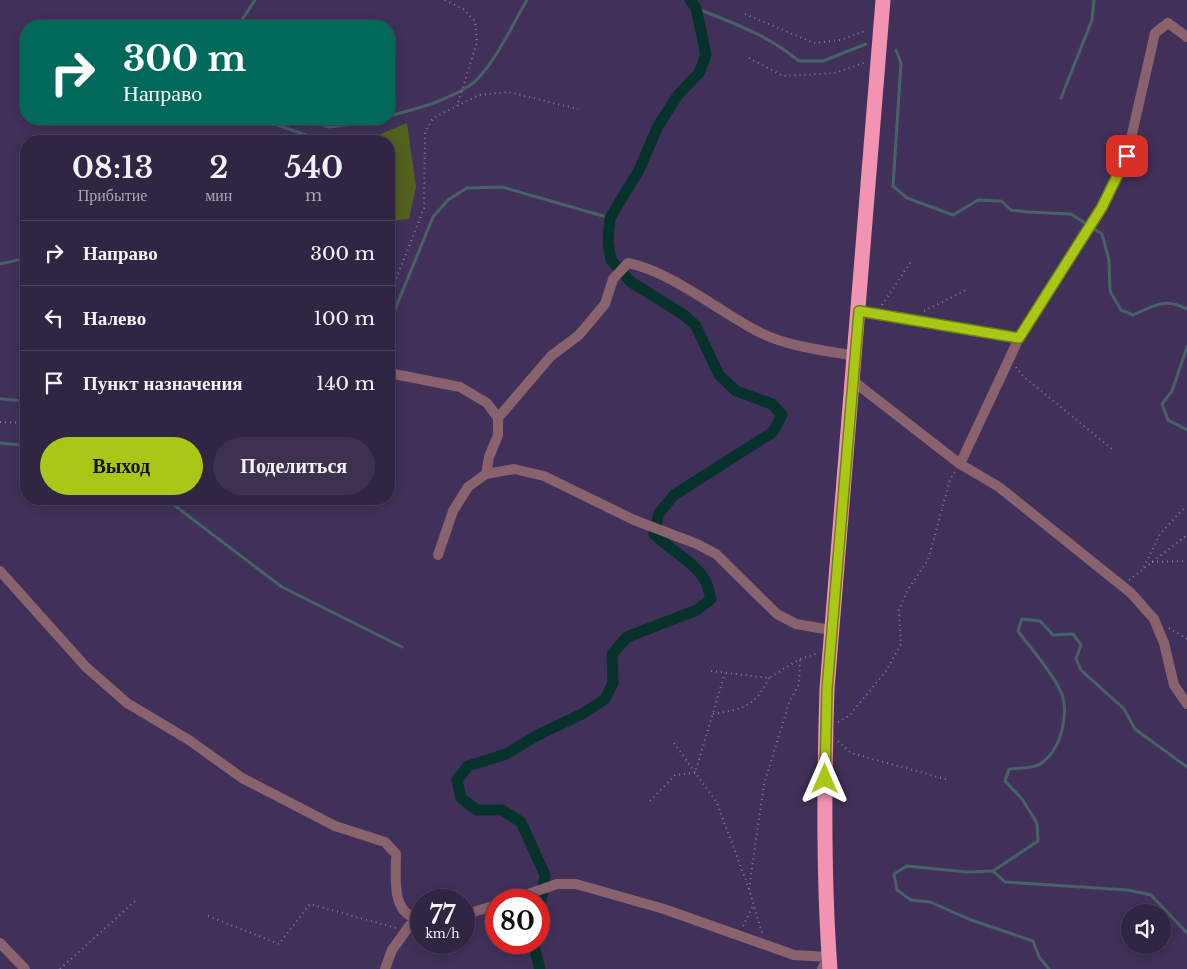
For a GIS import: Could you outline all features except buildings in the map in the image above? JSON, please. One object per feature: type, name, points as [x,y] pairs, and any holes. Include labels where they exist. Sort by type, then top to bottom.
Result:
[{"type":"highway","points":[[827,965],[826,730],[830,649],[883,0]]},
{"type":"street","points":[[960,464],[1019,338],[1102,207],[1127,156],[1155,33],[1168,23],[1187,37]]},
{"type":"street","points":[[498,418],[551,356],[579,335],[605,304],[613,279],[628,263],[643,266],[760,332],[792,344],[855,356]]},
{"type":"street","points":[[859,311],[1019,338]]},
{"type":"street","points":[[395,374],[460,387],[487,403],[498,418],[498,435],[489,457],[486,474]]},
{"type":"street","points":[[853,381],[960,464],[999,488],[1122,586],[1154,619],[1164,643],[1174,685],[1187,704]]},
{"type":"street","points":[[438,555],[453,511],[468,488],[486,474],[514,469],[544,476],[634,520],[697,544],[716,554],[777,614],[796,624],[832,630]]},
{"type":"street","points":[[0,570],[86,667],[127,703],[190,740],[242,778],[334,826],[385,842],[396,854],[396,892],[401,908],[410,913]]},
{"type":"street","points":[[543,889],[557,884],[576,884],[664,909],[827,965]]},
{"type":"street","points":[[385,969],[392,950],[410,927]]},
{"type":"street","points":[[0,943],[25,969]]},
{"type":"path","points":[[445,0],[462,9],[475,21],[477,42],[457,106]]},
{"type":"path","points":[[745,14],[814,43],[841,40],[881,24]]},
{"type":"path","points":[[749,58],[783,76],[835,73],[878,58]]},
{"type":"path","points":[[395,282],[424,208],[424,132],[433,118],[479,95],[508,92],[578,109]]},
{"type":"path","points":[[876,314],[912,260]]},
{"type":"path","points":[[908,319],[966,290]]},
{"type":"path","points":[[1010,360],[1023,376],[1112,449]]},
{"type":"path","points":[[0,422],[20,423]]},
{"type":"path","points":[[949,780],[851,752],[826,730],[849,716],[886,671],[901,644],[899,610],[907,591],[928,560],[950,480],[960,464]]},
{"type":"path","points":[[1143,569],[1160,534],[1186,506]]},
{"type":"path","points":[[1122,586],[1187,535]]},
{"type":"path","points":[[1152,562],[1187,561]]},
{"type":"path","points":[[1154,619],[1187,639]]},
{"type":"path","points":[[713,714],[737,710],[753,703],[769,678],[800,660],[830,649]]},
{"type":"path","points":[[749,889],[764,784],[789,703],[799,684],[800,660]]},
{"type":"path","points":[[712,671],[769,678]]},
{"type":"path","points":[[695,773],[725,673]]},
{"type":"path","points":[[674,744],[717,803],[749,889],[766,945]]},
{"type":"path","points":[[650,801],[674,776],[695,773]]},
{"type":"path","points":[[60,969],[135,901]]},
{"type":"path","points":[[208,916],[279,944],[310,904],[406,931]]},
{"type":"path","points":[[730,932],[744,925],[754,904]]},
{"type":"green space","points":[[407,123],[416,187],[409,219],[395,220],[395,135],[378,135]]},
{"type":"waterway","points":[[242,20],[255,0]]},
{"type":"waterway","points":[[395,114],[440,101],[469,86],[493,59],[527,0]]},
{"type":"waterway","points":[[543,889],[545,875],[521,822],[502,810],[477,810],[461,798],[457,780],[468,766],[506,754],[538,735],[584,713],[605,699],[613,683],[612,654],[627,637],[697,610],[711,599],[706,582],[700,573],[654,534],[659,513],[674,495],[773,432],[782,415],[772,404],[736,391],[719,375],[696,326],[684,315],[631,282],[611,260],[608,243],[610,218],[639,170],[658,126],[678,95],[699,73],[706,55],[696,8],[690,0]]},
{"type":"waterway","points":[[1061,98],[1092,20],[1094,0]]},
{"type":"waterway","points":[[696,8],[762,37],[799,61],[823,61],[866,44]]},
{"type":"waterway","points":[[896,50],[901,63],[893,186],[907,198],[953,215],[978,200],[1001,201],[1011,210],[1071,214],[1102,234],[1109,260],[1110,291],[1121,310],[1133,315],[1166,303],[1179,305],[1187,309]]},
{"type":"waterway","points":[[277,125],[306,135]]},
{"type":"waterway","points":[[324,125],[329,127],[345,125]]},
{"type":"waterway","points":[[395,309],[433,217],[448,200],[467,188],[502,187],[610,218]]},
{"type":"waterway","points":[[0,264],[20,259]]},
{"type":"waterway","points":[[1187,347],[1172,391],[1162,404],[1168,420],[1187,430]]},
{"type":"waterway","points":[[0,399],[20,401]]},
{"type":"waterway","points":[[0,443],[20,445]]},
{"type":"waterway","points":[[174,505],[282,587],[402,647]]},
{"type":"waterway","points":[[1049,969],[1039,957],[1033,941],[971,920],[930,902],[911,900],[897,890],[894,874],[907,866],[967,872],[993,871],[1038,841],[1037,823],[1022,799],[1005,781],[1009,769],[1036,766],[1050,755],[1060,738],[1063,727],[1064,706],[1063,697],[1055,681],[1018,631],[1022,619],[1040,621],[1053,635],[1073,634],[1081,645],[1076,659],[1081,670],[1124,709],[1135,729],[1187,767]]},
{"type":"waterway","points":[[993,871],[1005,882],[1128,890],[1151,895],[1187,933]]},
{"type":"waterway","points":[[536,954],[540,969]]},
{"type":"route","points":[[825,779],[827,689],[859,311],[1019,338],[1102,207],[1127,156]]}]
